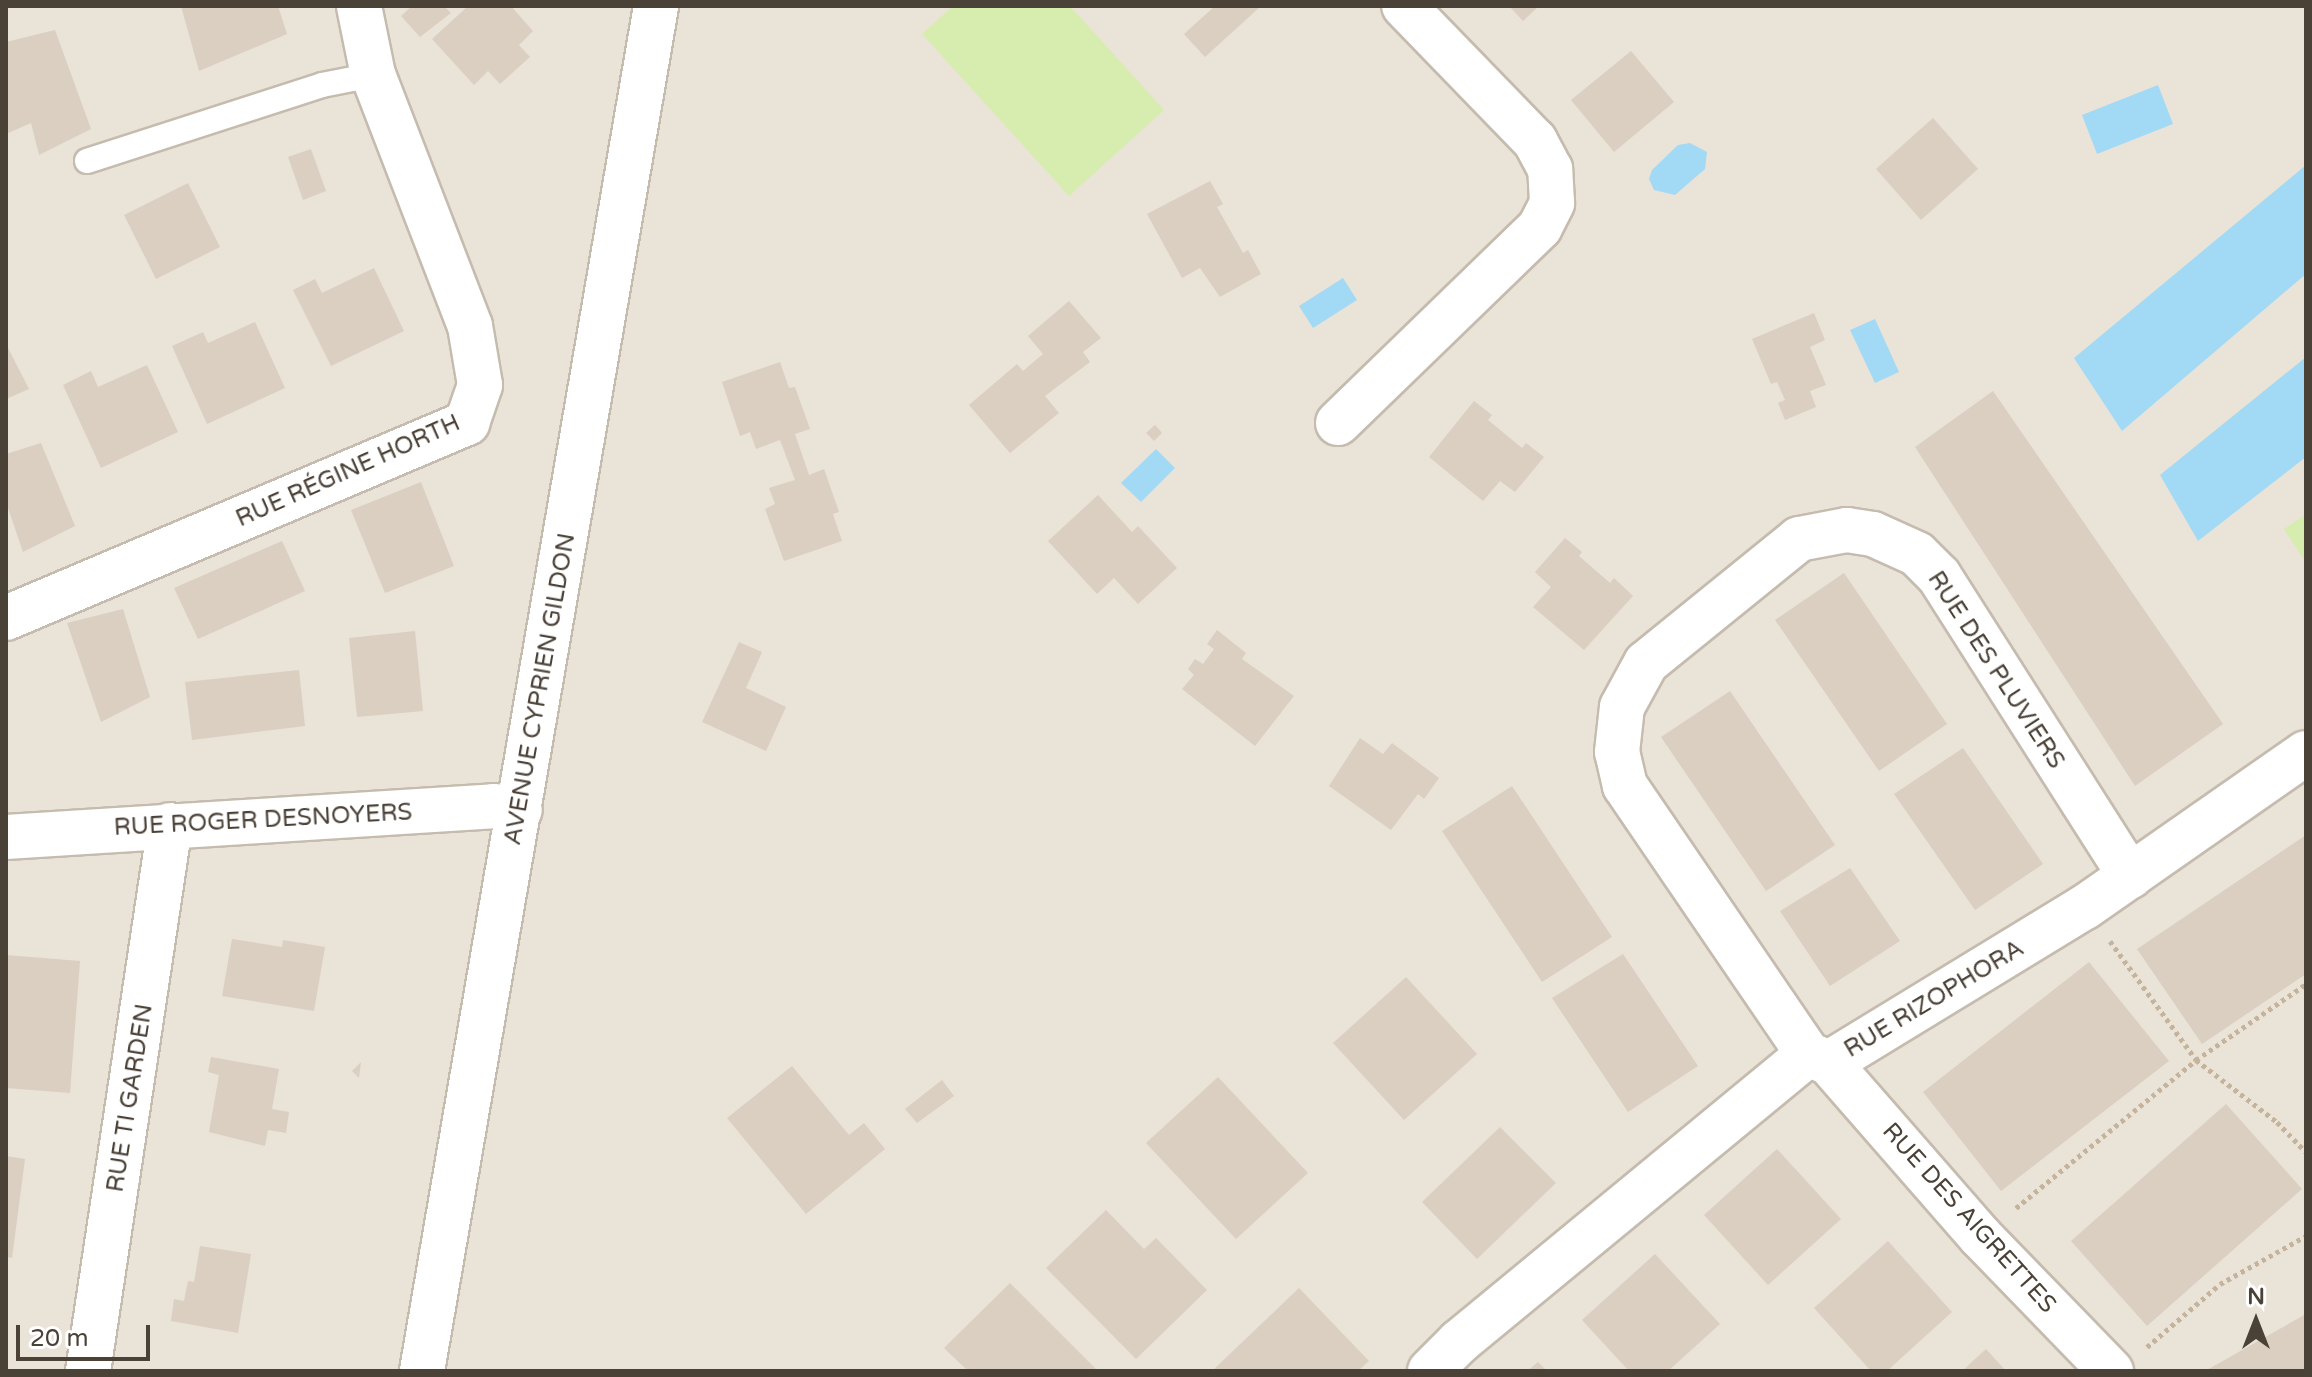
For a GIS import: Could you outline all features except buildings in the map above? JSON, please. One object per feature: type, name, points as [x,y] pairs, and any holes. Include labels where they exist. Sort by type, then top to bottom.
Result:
[{"type":"street","name":"RUE RÉGINE HORTH","points":[[6,618],[467,423],[480,385],[470,326],[373,75],[359,6]]},
{"type":"street","name":"AVENUE CYPRIEN GILDON","points":[[422,1371],[656,6]]},
{"type":"street","points":[[1338,423],[1540,227],[1552,203],[1550,169],[1535,141],[1404,6]]},
{"type":"street","name":"RUE DES PLUVIERS","points":[[1818,1059],[1625,786],[1617,752],[1622,707],[1646,663],[1799,539],[1847,530],[1873,534],[1917,554],[1939,576],[2130,876]]},
{"type":"street","name":"RUE RIZOPHORA","points":[[1430,1371],[1459,1342],[1818,1059],[2085,907],[2306,753]]},
{"type":"street","name":"RUE ROGER DESNOYERS","points":[[6,837],[494,806],[520,810]]},
{"type":"street","name":"RUE TI GARDEN","points":[[88,1371],[170,825]]},
{"type":"street","name":"RUE DES AIGRETTES","points":[[1818,1059],[1981,1237],[2126,1361]]},
{"type":"lane","points":[[87,161],[322,85],[373,75]]},
{"type":"path","points":[[2085,907],[2196,1060],[2277,1122],[2306,1152]]},
{"type":"path","points":[[1981,1237],[2196,1060],[2306,984]]},
{"type":"path","points":[[2126,1361],[2220,1284],[2306,1236]]},
{"type":"shaded area","points":[[6,6],[2306,6],[2306,1371],[6,1371]]},
{"type":"green space","points":[[953,6],[1070,6],[1164,110],[1069,196],[922,34]]},
{"type":"green space","points":[[2306,514],[2306,563],[2284,529]]},
{"type":"water","points":[[2158,85],[2173,124],[2097,154],[2082,115]]},
{"type":"water","points":[[1690,143],[1707,152],[1705,169],[1675,195],[1654,190],[1649,179],[1652,170],[1678,145]]},
{"type":"water","points":[[2306,165],[2306,274],[2122,431],[2074,358]]},
{"type":"water","points":[[1343,278],[1357,300],[1313,328],[1299,306]]},
{"type":"water","points":[[1875,319],[1899,372],[1875,383],[1850,330]]},
{"type":"water","points":[[2306,357],[2306,457],[2198,541],[2160,475]]},
{"type":"water","points":[[1156,449],[1175,468],[1141,502],[1121,483]]}]
